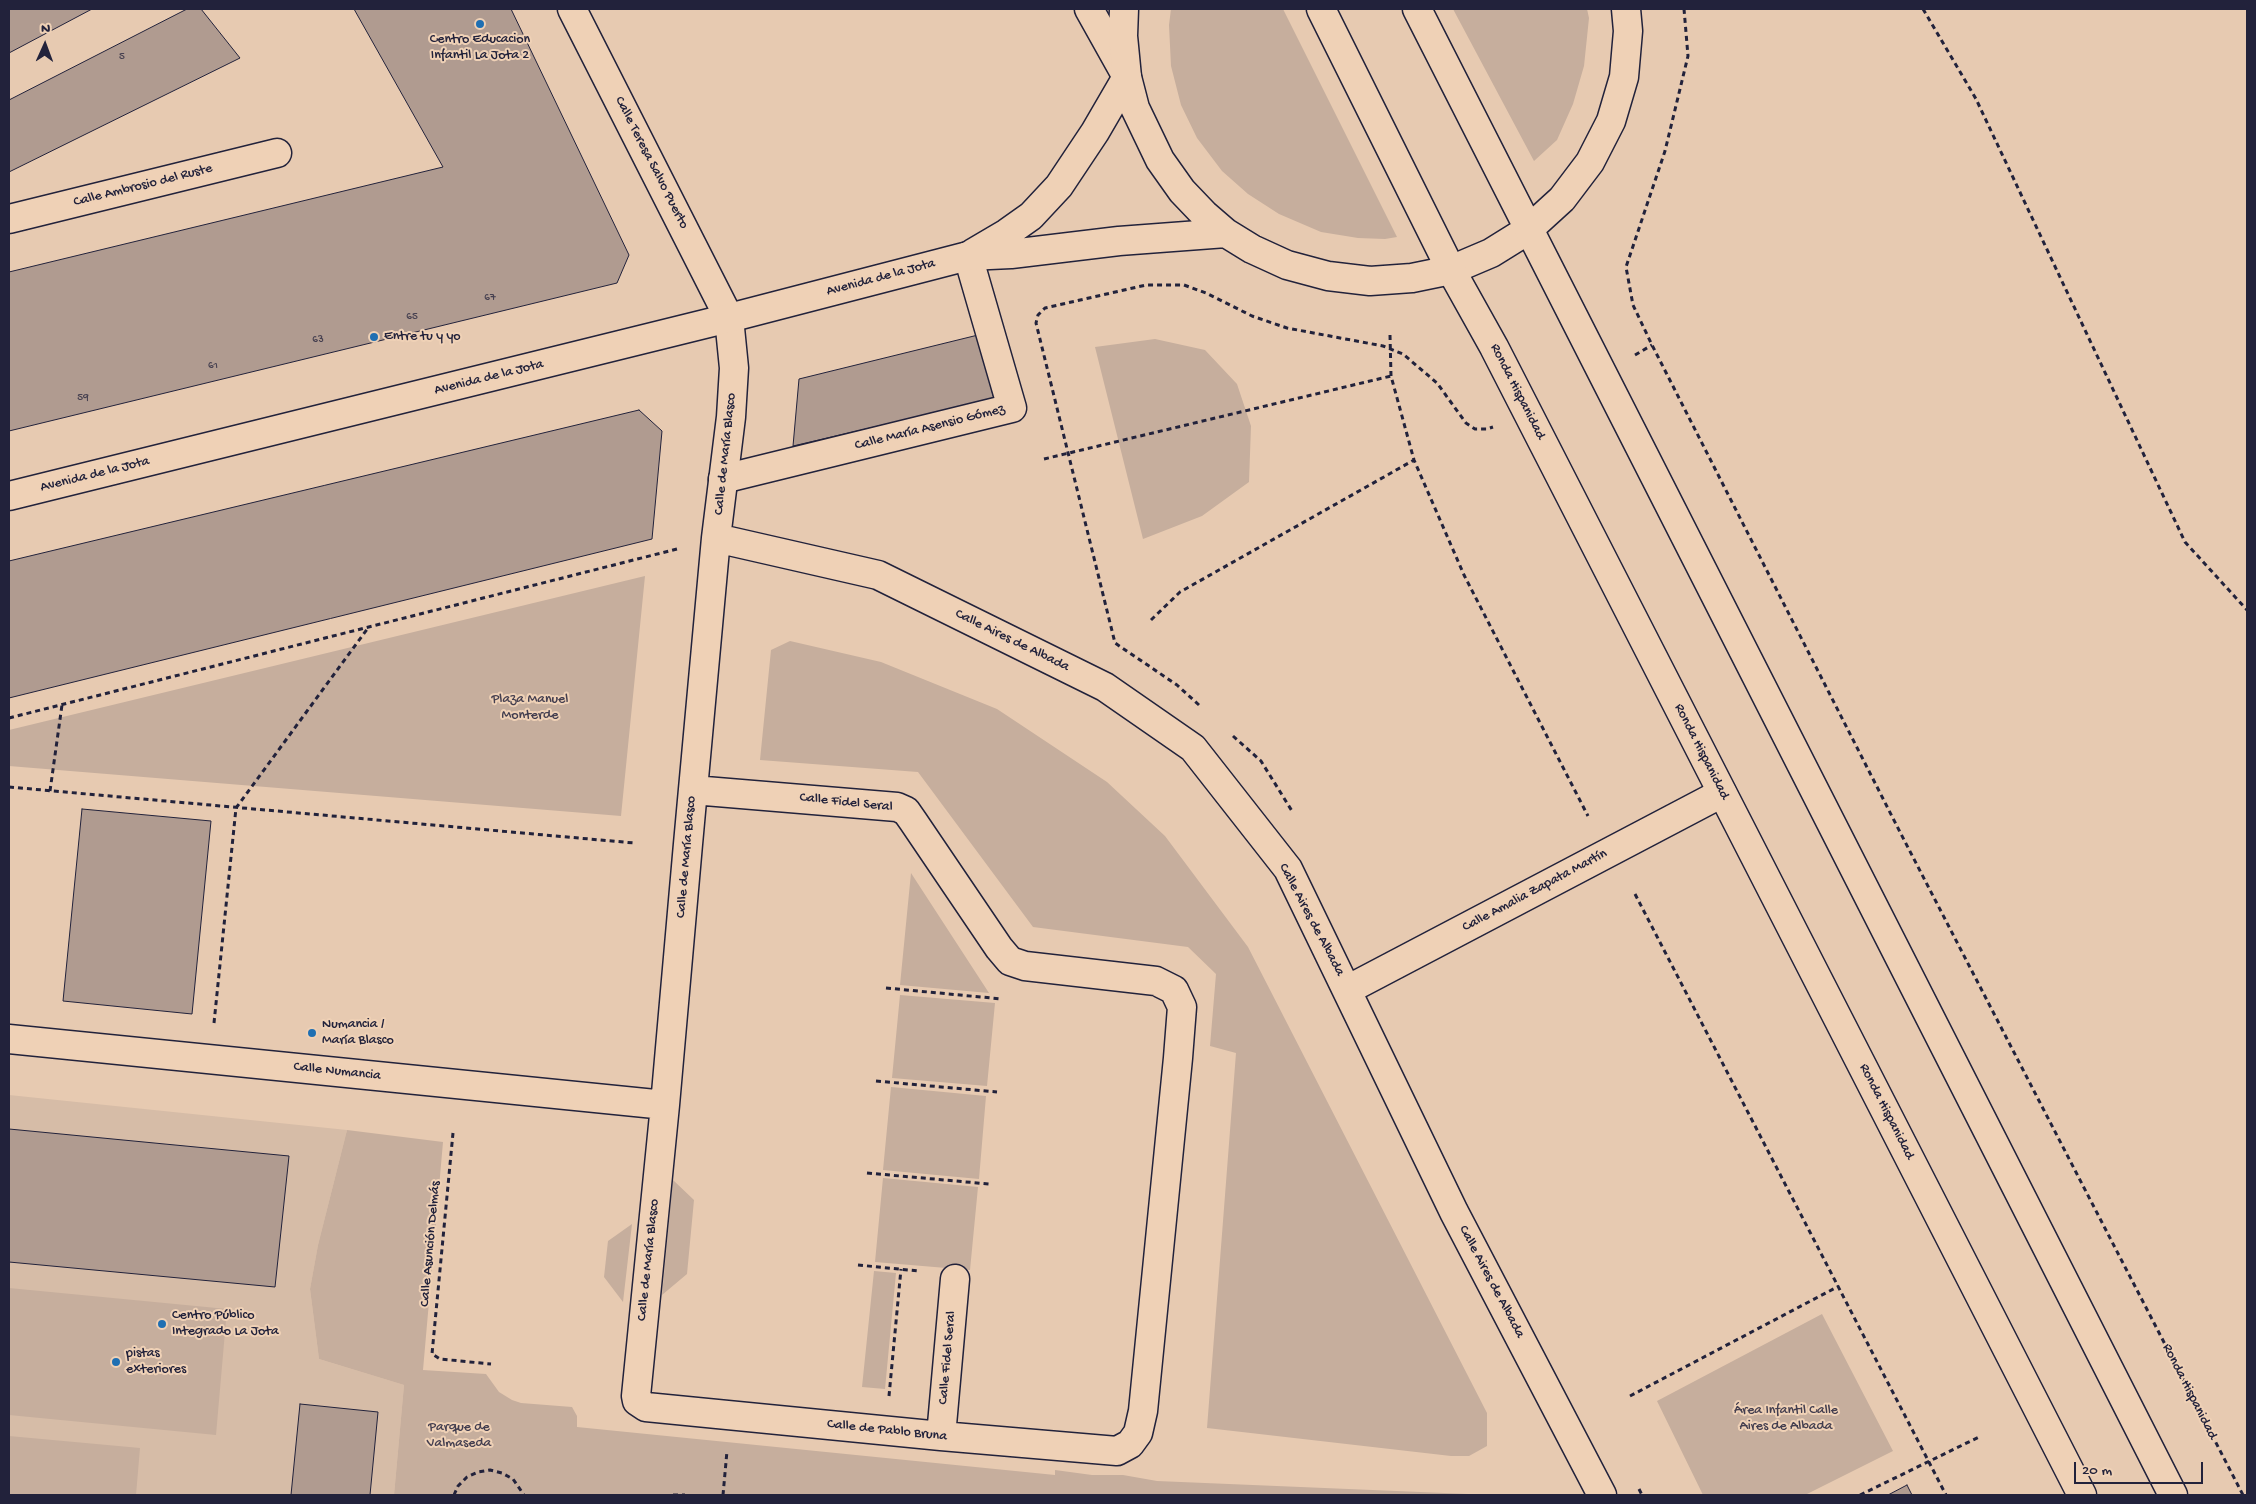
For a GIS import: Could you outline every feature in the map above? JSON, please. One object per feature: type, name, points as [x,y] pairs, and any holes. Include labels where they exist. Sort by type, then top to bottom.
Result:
[{"type":"main road","name":"Calle Teresa Salvo Puerto","points":[[572,9],[729,318]]},
{"type":"main road","points":[[1089,9],[1127,77]]},
{"type":"main road","points":[[1124,9],[1123,36],[1127,77],[1135,108],[1160,160],[1182,191],[1204,214],[1226,232],[1252,249],[1287,265],[1328,276],[1370,281],[1412,278],[1451,270],[1491,253],[1528,230],[1562,199],[1590,162],[1611,121],[1624,77],[1628,31],[1626,9]]},
{"type":"main road","name":"Ronda Hispanidad","points":[[1320,9],[1451,270],[1494,347],[2082,1495]]},
{"type":"main road","points":[[1417,9],[2173,1495]]},
{"type":"main road","name":"Avenida de la Jota","points":[[968,256],[1008,233],[1031,216],[1059,186],[1095,132],[1127,77]]},
{"type":"main road","name":"Calle Ambrosio del Ruste","points":[[9,219],[277,153]]},
{"type":"main road","name":"Avenida de la Jota","points":[[9,496],[729,318],[968,256],[1011,254],[1119,241],[1226,232]]},
{"type":"main road","name":"Calle María Asensio Gómez","points":[[723,479],[1012,408],[968,256]]},
{"type":"main road","name":"Calle de María Blasco","points":[[636,1396],[665,1105],[716,538],[731,417],[734,368],[729,318]]},
{"type":"main road","name":"Calle Aires de Albada","points":[[716,538],[878,575],[1105,686],[1193,748],[1288,870],[1454,1212],[1602,1495]]},
{"type":"main road","name":"Calle Fidel Seral","points":[[693,790],[897,806],[906,811],[999,948],[1010,961],[1025,966],[1156,981],[1174,990],[1182,1007],[1143,1411],[1138,1433]]},
{"type":"main road","name":"Calle Amalia Zapata Martín","points":[[1347,990],[1722,793]]},
{"type":"main road","name":"Calle Numancia","points":[[9,1039],[665,1105]]},
{"type":"main road","name":"Calle Fidel Seral","points":[[941,1436],[955,1279]]},
{"type":"main road","name":"Calle de Pablo Bruna","points":[[636,1396],[641,1404],[646,1407],[1117,1451],[1130,1444],[1138,1433]]},
{"type":"path","name":"Ronda Hispanidad","points":[[1684,9],[1688,56],[1665,151],[1626,267],[1633,305],[1901,834],[2243,1495]]},
{"type":"path","points":[[1924,9],[1976,99],[2185,542],[2247,610]]},
{"type":"path","points":[[1115,642],[1036,323],[1038,315],[1045,308],[1146,286],[1184,285],[1206,293],[1252,316],[1287,328],[1383,346],[1403,354],[1437,383],[1458,415],[1475,428],[1492,427],[1526,410]]},
{"type":"path","points":[[1390,335],[1391,376],[1414,460],[1464,575],[1588,816]]},
{"type":"path","points":[[1602,372],[1652,345]]},
{"type":"path","points":[[1044,459],[1391,376]]},
{"type":"path","points":[[1151,620],[1180,592],[1414,460]]},
{"type":"path","points":[[9,718],[660,554],[716,538]]},
{"type":"path","points":[[214,1024],[236,808],[368,628]]},
{"type":"path","points":[[50,791],[62,705]]},
{"type":"path","points":[[9,787],[634,843]]},
{"type":"path","points":[[1635,894],[1946,1495]]},
{"type":"path","points":[[886,988],[1005,1000]]},
{"type":"path","points":[[876,1081],[997,1092]]},
{"type":"path","name":"Calle Asunción Delmás","points":[[453,1133],[432,1354],[435,1357],[491,1364]]},
{"type":"path","points":[[867,1173],[989,1184]]},
{"type":"path","points":[[889,1401],[900,1269]]},
{"type":"path","points":[[1630,1396],[1839,1286]]},
{"type":"path","points":[[1860,1495],[1981,1436]]},
{"type":"path","points":[[723,1495],[728,1447]]},
{"type":"path","points":[[454,1495],[458,1486],[467,1477],[478,1472],[490,1470],[502,1473],[513,1479],[524,1495]]},
{"type":"path","points":[[673,1495],[685,1495]]},
{"type":"shaded area","name":"Centro Público Integrado La Jota","points":[[9,1095],[347,1130],[318,1245],[310,1289],[319,1359],[404,1385],[394,1495],[9,1495]]},
{"type":"green space","points":[[1171,9],[1283,9],[1397,237],[1385,239],[1358,238],[1321,232],[1279,214],[1248,194],[1222,171],[1197,138],[1181,105],[1171,66],[1169,25]]},
{"type":"green space","points":[[1453,9],[1587,9],[1589,18],[1584,66],[1573,104],[1557,140],[1534,161]]},
{"type":"green space","points":[[1155,339],[1205,350],[1237,384],[1251,426],[1249,482],[1202,516],[1143,539],[1095,347]]},
{"type":"green space","name":"Plaza Manuel Monterde","points":[[645,576],[621,816],[9,766],[9,730]]},
{"type":"green space","points":[[790,641],[881,662],[997,709],[1107,782],[1165,836],[1248,947],[1487,1413],[1487,1446],[1469,1456],[1451,1456],[1207,1428],[1236,1053],[1210,1046],[1216,974],[1188,947],[1033,927],[918,772],[760,760],[771,650]]},
{"type":"green space","points":[[911,873],[989,993],[900,985]]},
{"type":"green space","points":[[900,995],[995,1003],[987,1086],[892,1078]]},
{"type":"green space","points":[[891,1087],[986,1096],[979,1179],[883,1170]]},
{"type":"green space","name":"Parque de Valmaseda","points":[[347,1130],[443,1142],[423,1370],[486,1374],[499,1392],[512,1400],[521,1403],[572,1407],[577,1416],[577,1427],[1055,1475],[1055,1470],[1092,1475],[1123,1475],[1157,1481],[1492,1495],[394,1495],[404,1385],[319,1359],[310,1289],[318,1245]]},
{"type":"green space","points":[[883,1178],[978,1187],[970,1270],[875,1262]]},
{"type":"green space","points":[[673,1180],[694,1200],[687,1274],[662,1295]]},
{"type":"green space","points":[[632,1224],[623,1302],[604,1277],[608,1241]]},
{"type":"green space","points":[[874,1271],[896,1273],[885,1389],[862,1387]]},
{"type":"green space","name":"pistas exteriores","points":[[9,1288],[227,1309],[216,1435],[9,1415]]},
{"type":"green space","name":"Área Infantil Calle Aires de Albada","points":[[1822,1314],[1893,1451],[1805,1495],[1703,1495],[1657,1401]]},
{"type":"green space","points":[[9,1436],[140,1448],[136,1495],[9,1495]]},
{"type":"building","points":[[9,9],[92,9],[9,53]]},
{"type":"building","points":[[187,9],[201,9],[240,58],[9,172],[9,100]]},
{"type":"building","points":[[354,9],[511,9],[629,255],[617,283],[9,431],[9,272],[443,167]]},
{"type":"building","points":[[978,335],[994,399],[793,446],[799,379]]},
{"type":"building","points":[[639,410],[662,431],[652,539],[9,698],[9,561]]},
{"type":"building","points":[[82,809],[211,821],[192,1014],[63,1001]]},
{"type":"building","points":[[9,1129],[289,1156],[275,1287],[9,1262]]},
{"type":"building","points":[[300,1404],[378,1412],[370,1495],[291,1495]]},
{"type":"building","points":[[1907,1485],[1912,1495],[1888,1495]]},
{"type":"place","name":"Centro Educacion Infantil La Jota 2","points":[[480,24]]},
{"type":"place","name":"Entre tu y yo","points":[[374,337]]},
{"type":"place","name":"Numancia / María Blasco","points":[[312,1033]]},
{"type":"place","name":"Centro Público Integrado La Jota","points":[[162,1324]]},
{"type":"place","name":"pistas exteriores","points":[[116,1362]]}]
